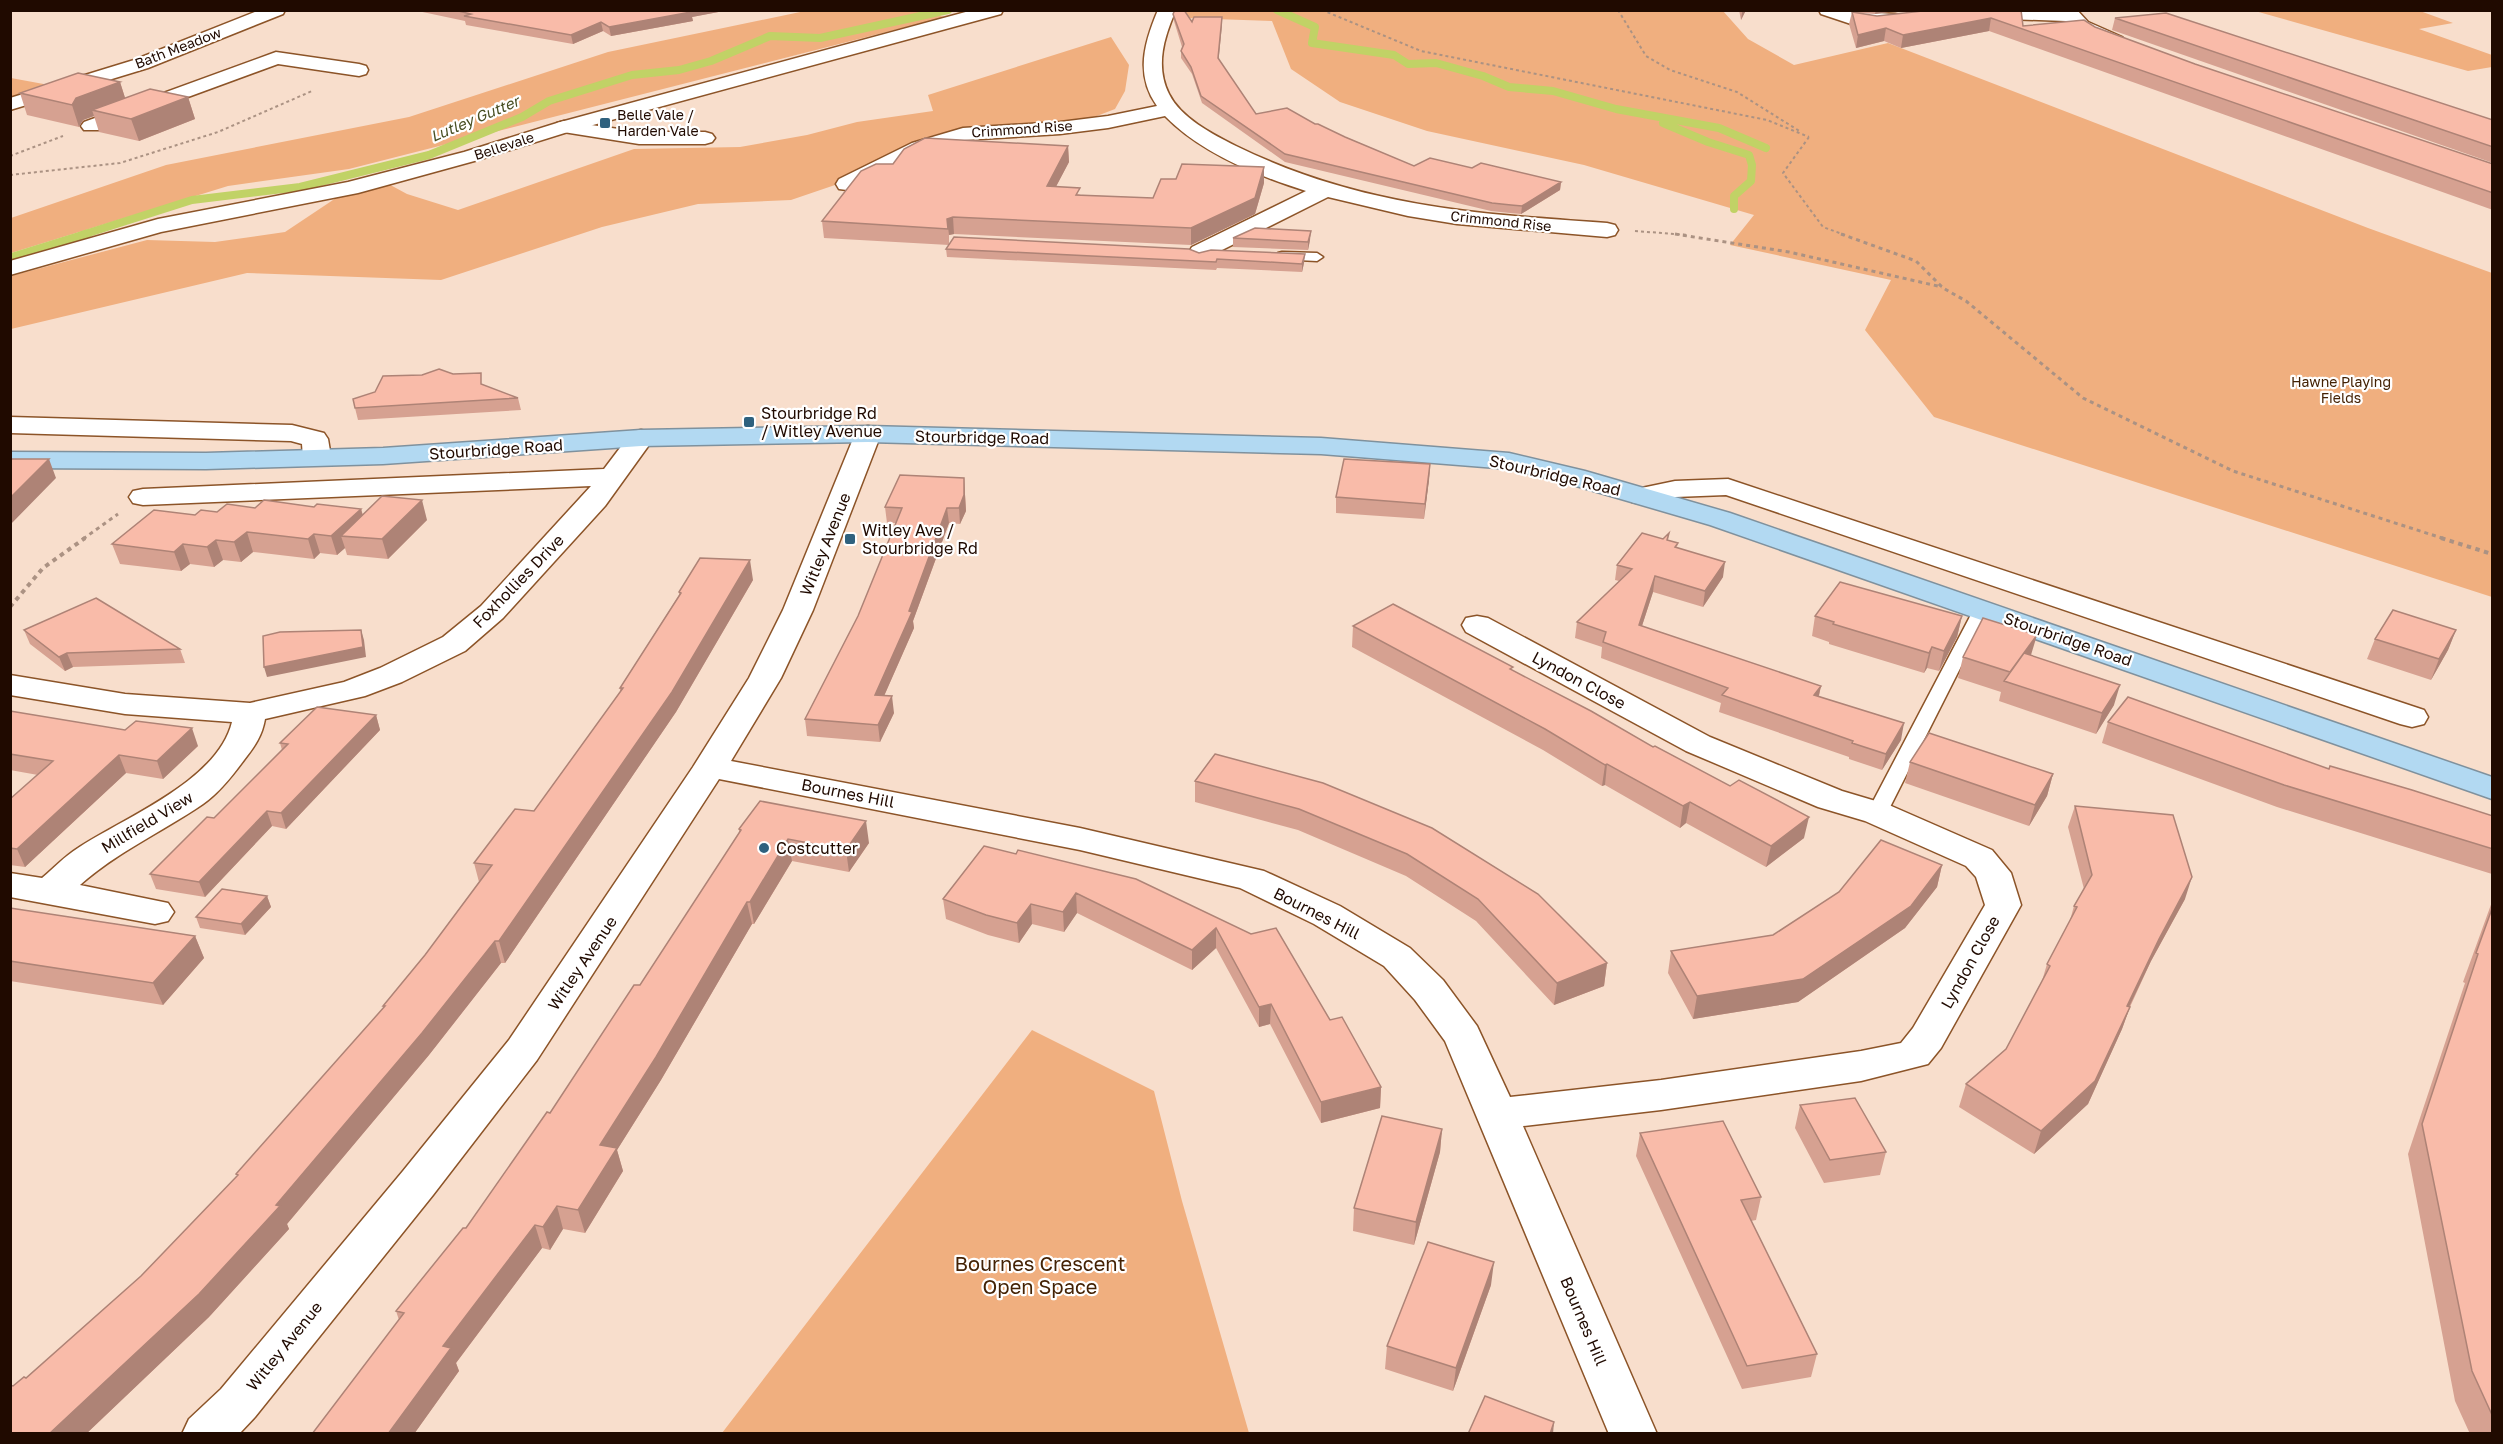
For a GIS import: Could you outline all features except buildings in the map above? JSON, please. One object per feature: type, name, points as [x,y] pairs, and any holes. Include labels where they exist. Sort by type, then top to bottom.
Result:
[{"type":"highway","name":"Stourbridge Road","points":[[10,460],[206,461],[505,449],[641,438],[868,434],[1178,441],[1432,453],[1509,461],[1575,477],[1720,519],[2493,789]]},
{"type":"street","name":"Bath Meadow","points":[[10,104],[141,64],[278,10]]},
{"type":"street","name":"Bellevale","points":[[10,268],[158,225],[350,189],[471,156],[564,127],[995,10]]},
{"type":"street","name":"Crimmond Rise","points":[[1167,10],[1154,40],[1152,63],[1158,92],[1170,109],[1196,132],[1239,157],[1264,169],[1326,190],[1400,209],[1607,230]]},
{"type":"street","points":[[1827,10],[1841,16],[1862,20],[1912,17]]},
{"type":"street","points":[[1956,13],[2069,14],[2099,34],[2132,47]]},
{"type":"street","points":[[90,126],[276,58],[360,70]]},
{"type":"street","name":"Bath Meadow","points":[[77,82],[160,101]]},
{"type":"street","name":"Crimmond Rise","points":[[847,184],[919,147],[963,134],[1069,127],[1108,122],[1170,109]]},
{"type":"street","points":[[564,127],[639,138],[705,138]]},
{"type":"street","points":[[1194,252],[1326,190]]},
{"type":"street","points":[[10,425],[292,433],[315,439],[317,457]]},
{"type":"street","name":"Witley Avenue","points":[[206,1434],[238,1403],[418,1183],[523,1050],[710,767],[765,678],[798,610],[868,434]]},
{"type":"street","name":"Foxhollies Drive","points":[[10,685],[125,704],[250,713],[354,689],[391,675],[454,644],[492,612],[595,500],[641,438]]},
{"type":"street","name":"Stourbridge Road","points":[[143,497],[613,477]]},
{"type":"street","name":"Stourbridge Road","points":[[1642,496],[1675,489],[1728,487],[2412,717]]},
{"type":"street","name":"Lyndon Close","points":[[1477,625],[1698,744],[1830,799],[1877,813],[1979,858],[1993,873],[2003,905],[1927,1038],[1914,1054],[1861,1066],[1673,1094],[1497,1114]]},
{"type":"street","name":"Millfield View","points":[[50,891],[89,857],[193,795],[219,770],[245,736],[250,713]]},
{"type":"street","name":"Bournes Hill","points":[[710,767],[1080,839],[1251,879],[1327,915],[1397,957],[1429,990],[1462,1036],[1632,1434]]},
{"type":"street","points":[[10,885],[155,912]]},
{"type":"lane","points":[[1194,252],[1223,253]]},
{"type":"lane","points":[[1270,255],[1317,257]]},
{"type":"lane","points":[[1877,813],[1982,609]]},
{"type":"path","points":[[1322,10],[1421,51],[1767,120],[1809,137]]},
{"type":"path","points":[[1617,10],[1646,56],[1670,70],[1737,92],[1809,137]]},
{"type":"path","points":[[10,175],[120,163],[218,132],[360,70]]},
{"type":"path","points":[[10,156],[90,126]]},
{"type":"path","points":[[1809,137],[1783,173],[1823,227],[1916,261],[1943,288],[1966,301],[2083,398],[2233,471],[2493,554]]},
{"type":"path","points":[[1607,230],[1678,232],[1784,252],[1943,288]]},
{"type":"path","points":[[10,607],[43,568],[143,497]]},
{"type":"green space","points":[[805,11],[919,11],[945,17],[349,169],[228,186],[11,253],[11,218],[166,165],[409,117],[608,52]]},
{"type":"green space","name":"Hawne Playing Fields","points":[[1186,11],[1723,11],[1748,39],[1794,65],[1888,43],[2368,228],[2492,273],[2492,597],[1934,417],[1865,330],[1891,280],[1730,245],[1754,215],[1584,165],[1427,131],[1340,102],[1291,69],[1272,21],[1186,18]]},
{"type":"green space","points":[[2255,11],[2420,11],[2453,23],[2419,29],[2492,55],[2492,67],[2468,71]]},
{"type":"green space","points":[[1111,37],[1129,65],[1125,91],[1115,109],[1089,119],[958,129],[927,137],[835,185],[791,200],[698,204],[602,227],[441,280],[247,273],[11,329],[11,276],[147,240],[215,242],[285,232],[339,196],[383,181],[407,194],[458,210],[634,149],[740,147],[807,135],[857,122],[933,111],[928,95]]},
{"type":"green space","points":[[11,78],[49,85],[11,98]]},
{"type":"green space","name":"Bournes Crescent Open Space","points":[[1032,1030],[1154,1091],[1182,1201],[1249,1433],[722,1433]]},
{"type":"waterway","name":"Lutley Gutter","points":[[82,235],[192,200],[300,187],[429,155],[522,117],[549,101],[632,75],[679,70],[711,61],[770,36],[820,38],[948,10]]},
{"type":"waterway","points":[[1277,10],[1315,27],[1312,43],[1394,55],[1408,64],[1436,63],[1483,76],[1509,87],[1553,91],[1616,109],[1719,128],[1766,148]]},
{"type":"waterway","points":[[1663,123],[1708,142],[1749,155],[1752,165],[1751,181],[1734,196],[1734,209]]},
{"type":"waterway","name":"Lutley Gutter","points":[[10,258],[87,234]]},
{"type":"place","name":"Belle Vale / Harden Vale","points":[[605,123]]},
{"type":"place","name":"Stourbridge Rd / Witley Avenue","points":[[749,422]]},
{"type":"place","name":"Witley Ave / Stourbridge Rd","points":[[850,539]]},
{"type":"place","name":"Costcutter","points":[[764,848]]}]
